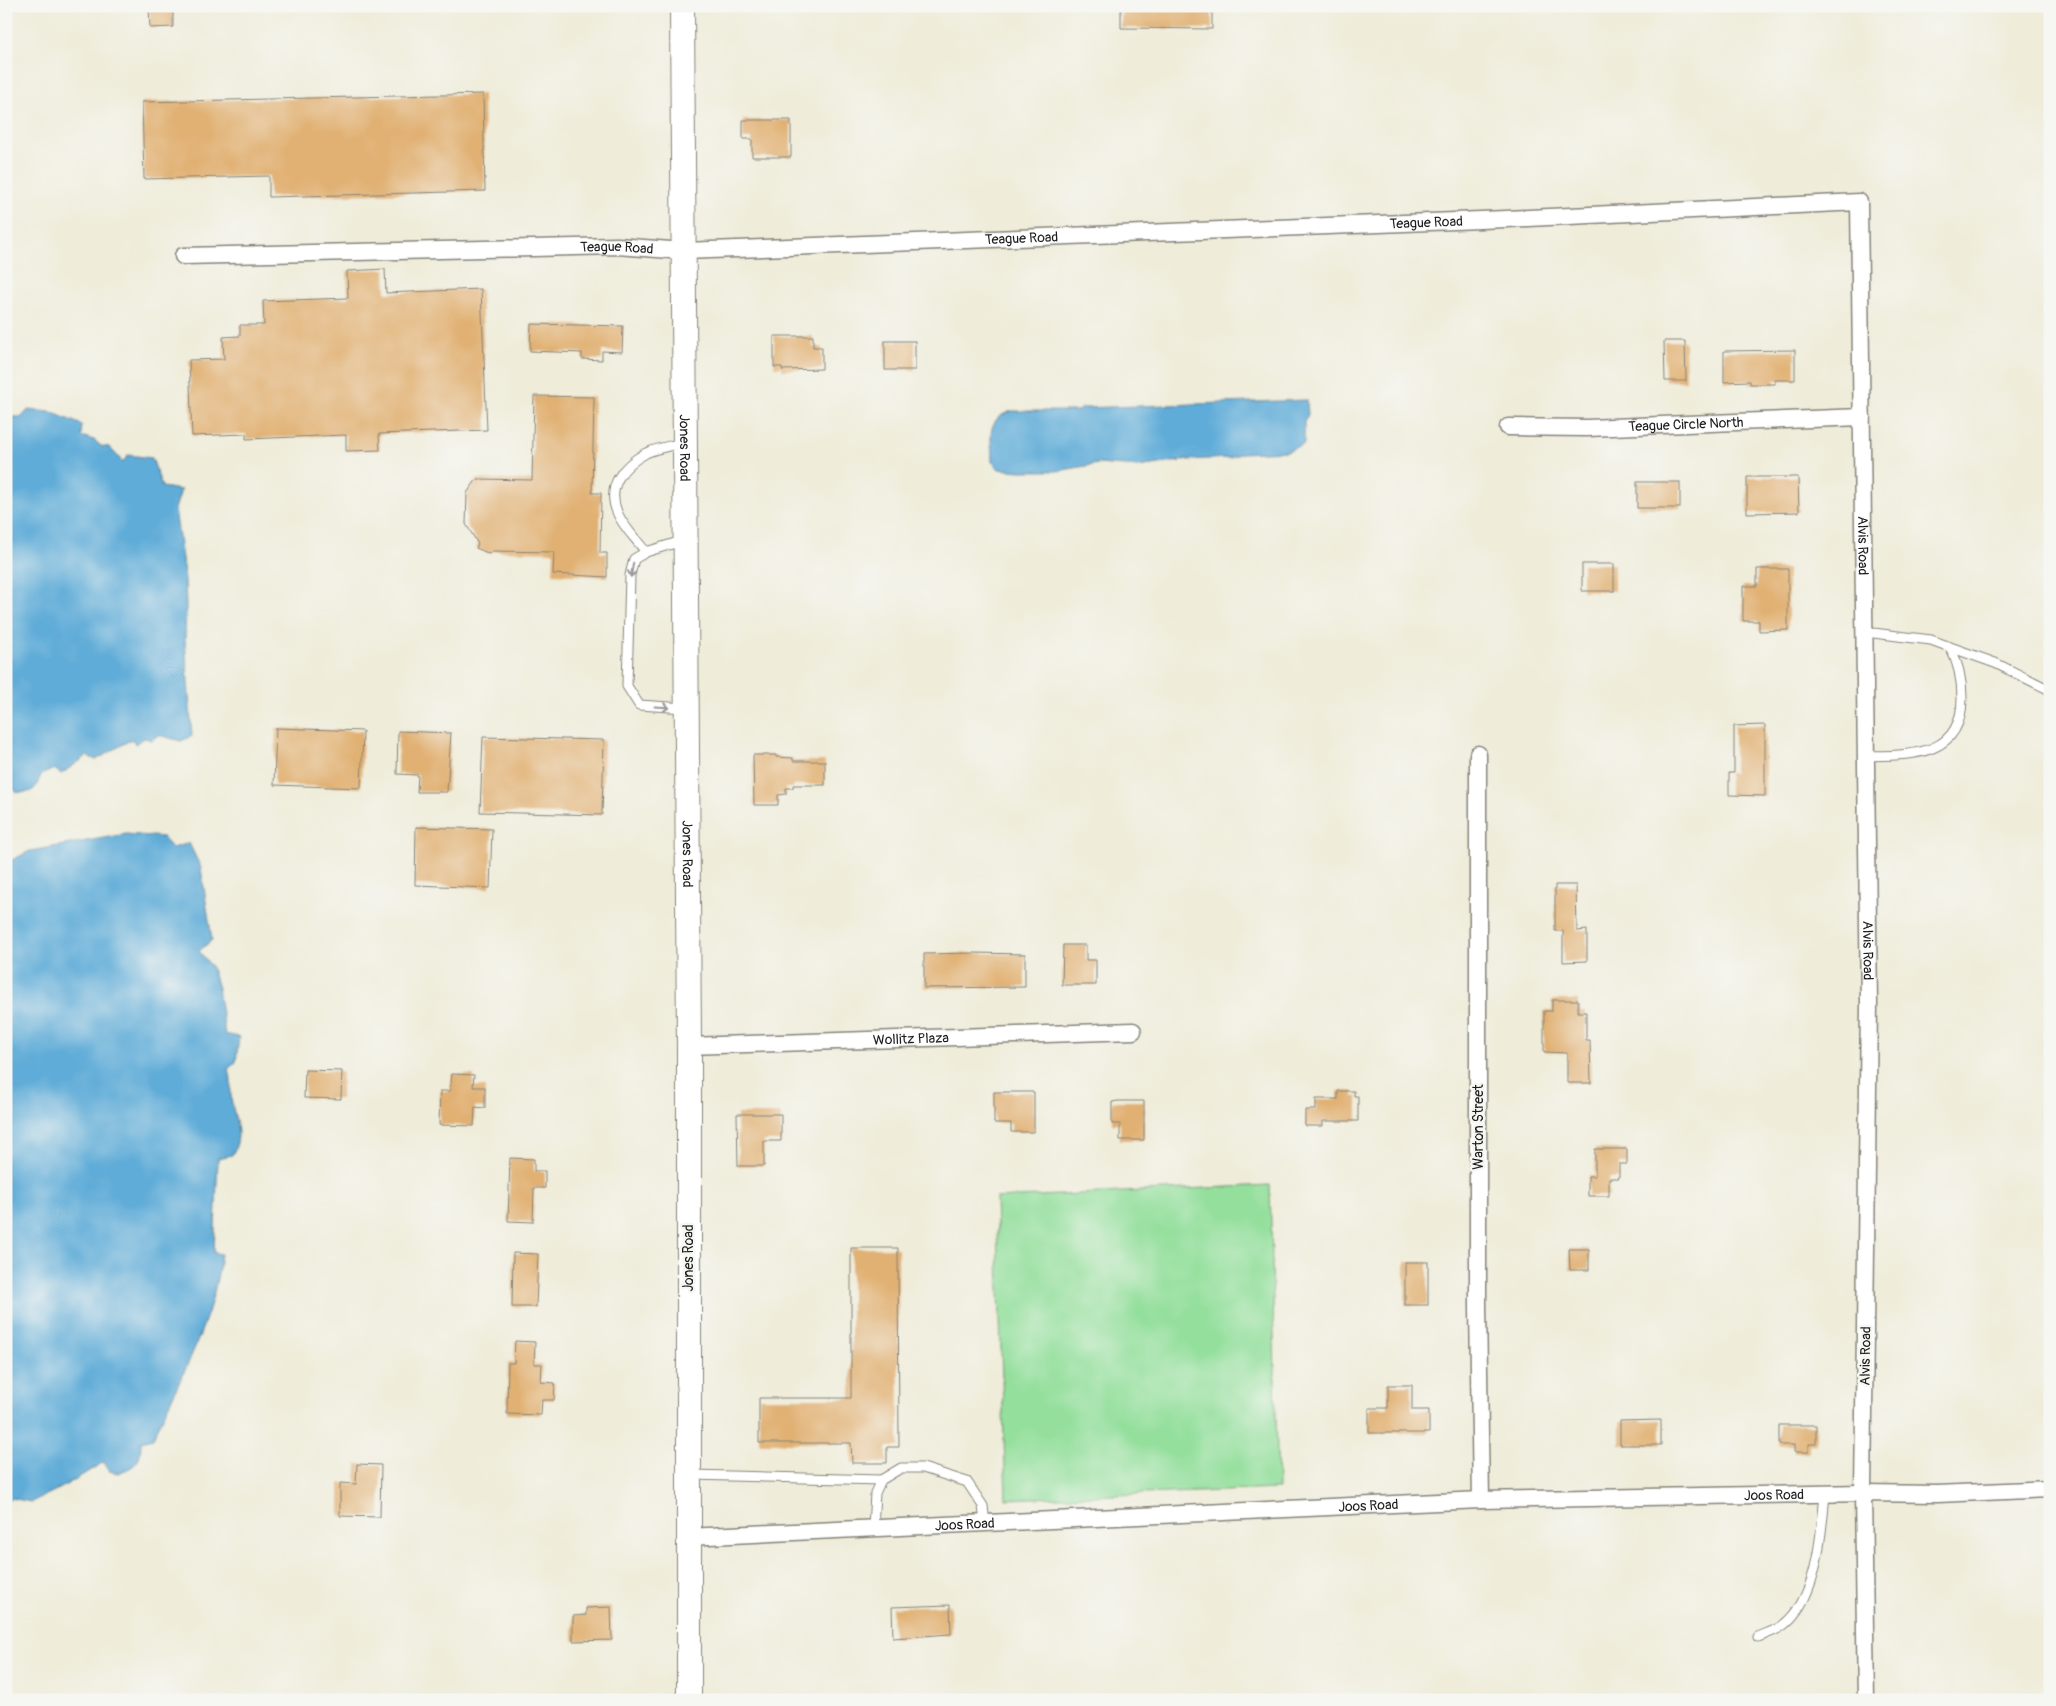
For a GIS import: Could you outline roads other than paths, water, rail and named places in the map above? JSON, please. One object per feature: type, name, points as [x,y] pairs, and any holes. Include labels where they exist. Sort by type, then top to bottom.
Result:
[{"type":"street","name":"Jones Road","points":[[682,6],[689,1046],[689,1700]]},
{"type":"street","name":"Teague Road","points":[[184,256],[617,246],[684,251],[1506,219],[1859,202]]},
{"type":"street","name":"Alvis Road","points":[[1859,202],[1869,1016],[1863,1493],[1866,1700]]},
{"type":"street","name":"Teague Circle North","points":[[1508,427],[1587,428],[1862,417]]},
{"type":"street","name":"Warton Street","points":[[1478,754],[1478,1306],[1481,1500]]},
{"type":"street","name":"Wollitz Plaza","points":[[689,1046],[1133,1031]]},
{"type":"street","name":"Joos Road","points":[[688,1537],[1481,1500],[1863,1493],[1937,1494],[2050,1489]]},
{"type":"lane","points":[[646,552],[623,524],[616,511],[612,494],[619,474],[647,453],[685,442]]},
{"type":"lane","points":[[686,540],[646,552],[634,559],[630,575],[626,686],[639,706],[687,708]]},
{"type":"lane","points":[[1865,632],[1931,640],[1995,663],[2050,690]]},
{"type":"lane","points":[[1866,756],[1898,755],[1927,750],[1948,741],[1958,728],[1962,712],[1962,684],[1958,662],[1950,647]]},
{"type":"lane","points":[[688,1475],[881,1480],[901,1468],[923,1468],[967,1482],[983,1506],[985,1523]]},
{"type":"lane","points":[[873,1528],[875,1493],[881,1480]]},
{"type":"lane","points":[[1758,1637],[1782,1626],[1797,1612],[1809,1588],[1818,1552],[1825,1494]]},
{"type":"water","points":[[1307,400],[1308,415],[1304,421],[1304,444],[1287,451],[1242,453],[1230,458],[1187,460],[1138,467],[1098,464],[1057,471],[999,469],[992,462],[991,438],[993,425],[997,419],[1012,411],[1077,411],[1083,408]]},
{"type":"water","points":[[28,410],[51,412],[82,425],[81,436],[94,440],[101,446],[109,447],[123,462],[128,455],[152,458],[162,487],[181,490],[175,509],[185,580],[185,640],[192,736],[181,741],[158,735],[152,740],[144,738],[135,744],[132,739],[96,760],[87,756],[61,774],[54,769],[41,775],[37,785],[30,792],[16,792],[6,778],[6,417],[22,417]]},
{"type":"water","points":[[126,834],[163,837],[172,848],[189,843],[201,868],[212,940],[199,951],[211,966],[218,988],[225,1034],[239,1037],[236,1062],[228,1069],[231,1079],[231,1096],[238,1139],[232,1155],[218,1158],[214,1253],[221,1254],[217,1277],[204,1325],[184,1372],[153,1438],[141,1441],[137,1462],[130,1468],[118,1473],[109,1471],[104,1462],[61,1488],[31,1502],[11,1498],[6,1501],[6,863],[30,851]]}]
